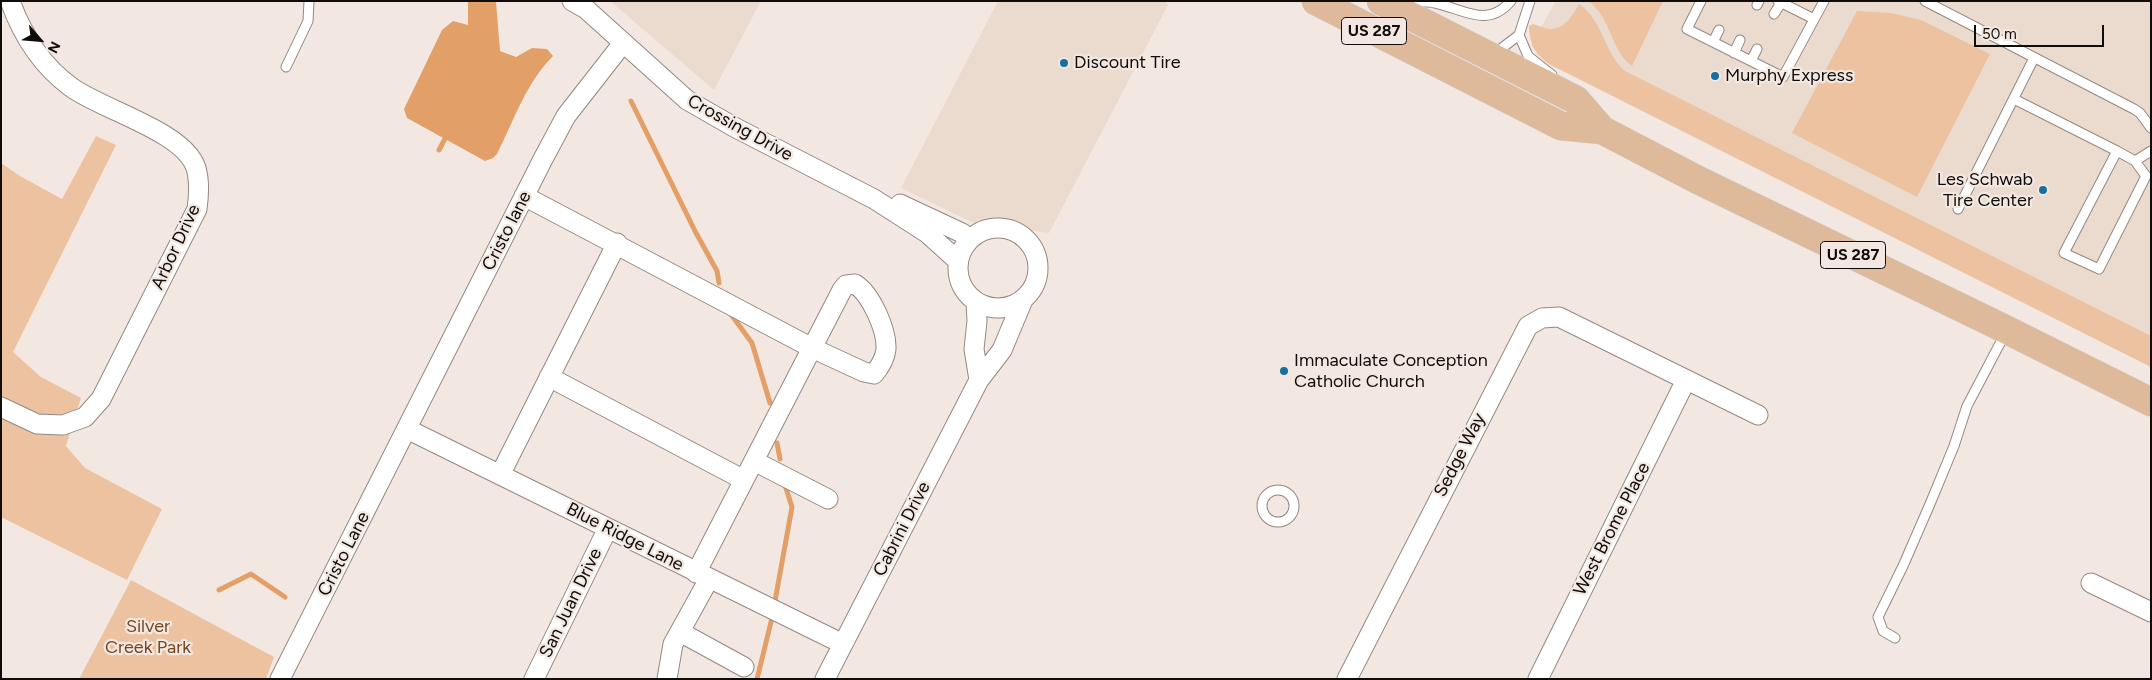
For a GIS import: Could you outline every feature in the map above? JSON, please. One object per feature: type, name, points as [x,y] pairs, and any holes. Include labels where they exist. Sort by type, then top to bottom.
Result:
[{"type":"main road","name":"US 287","points":[[1316,1],[1444,60],[1561,126],[1602,130],[1707,184],[2151,402]]},
{"type":"main road","name":"US 287","points":[[1381,1],[1482,58],[1576,100],[1602,130]]},
{"type":"street","name":"Arbor Drive","points":[[1,407],[37,424],[63,425],[85,417],[101,399],[198,209],[200,189],[196,167],[186,150],[168,136],[70,87],[38,55],[18,22],[10,1]]},
{"type":"street","name":"Crossing Drive","points":[[572,1],[586,9],[687,100],[734,127],[874,199],[927,233],[958,261]]},
{"type":"street","name":"Cristo lane","points":[[407,430],[566,116],[623,43]]},
{"type":"street","points":[[524,196],[617,243],[812,348],[864,372],[874,374],[880,367],[886,349],[881,326],[872,303],[860,287],[855,284],[846,285],[812,348],[744,480],[680,632],[673,644],[667,679]]},
{"type":"street","name":"Crossing Drive","points":[[874,199],[894,202],[962,233],[969,240]]},
{"type":"street","points":[[992,228],[1010,230],[1026,239],[1036,257],[1038,278],[1024,300],[1013,306],[1000,309],[988,308],[976,303],[967,295],[961,285],[958,261],[962,249],[969,240],[980,232],[992,228]]},
{"type":"street","points":[[500,475],[617,243]]},
{"type":"street","name":"Cabrini Drive","points":[[825,679],[979,380],[1002,350],[1024,300]]},
{"type":"street","points":[[976,303],[977,321],[974,348],[979,380]]},
{"type":"street","name":"Sedge Way","points":[[1347,679],[1528,326],[1542,318],[1559,317],[1758,415]]},
{"type":"street","points":[[549,377],[744,480]]},
{"type":"street","name":"West Brome Place","points":[[1538,679],[1686,380]]},
{"type":"street","name":"Blue Ridge Lane","points":[[407,430],[843,644]]},
{"type":"street","name":"Cristo Lane","points":[[280,679],[407,430]]},
{"type":"street","points":[[754,461],[828,499]]},
{"type":"street","name":"San Juan Drive","points":[[534,679],[608,528]]},
{"type":"street","points":[[2091,583],[2151,612]]},
{"type":"street","points":[[680,632],[744,667]]},
{"type":"lane","points":[[286,66],[308,21],[309,1]]},
{"type":"lane","points":[[1381,1],[1433,3],[1482,16],[1493,16],[1503,10],[1510,1]]},
{"type":"lane","points":[[1482,58],[1519,35],[1530,1]]},
{"type":"lane","points":[[1701,1],[1687,29],[1783,78],[1824,1]]},
{"type":"lane","points":[[1925,1],[2140,113],[2151,128]]},
{"type":"lane","points":[[1774,14],[1779,2],[1814,19]]},
{"type":"lane","points":[[1712,42],[1719,30]]},
{"type":"lane","points":[[1519,35],[1528,56],[1557,79],[1576,100]]},
{"type":"lane","points":[[1734,53],[1740,40]]},
{"type":"lane","points":[[1751,62],[1757,49]]},
{"type":"lane","points":[[1958,209],[2034,58]]},
{"type":"lane","points":[[2014,99],[2117,151],[2135,161],[2146,176],[2099,269],[2064,253],[2117,151]]},
{"type":"lane","points":[[2135,161],[2151,151]]},
{"type":"lane","points":[[1895,638],[1883,631],[1878,617],[1930,504],[1954,446],[1967,406],[2007,330]]},
{"type":"shaded area","points":[[610,1],[761,1],[714,90]]},
{"type":"shaded area","points":[[998,1],[1165,1],[1168,5],[1049,233],[974,223],[901,188]]},
{"type":"shaded area","points":[[1556,1],[2151,1],[2151,367],[1549,64],[1538,55],[1531,45]]},
{"type":"shaded area","points":[[468,2],[496,2],[500,51],[516,57],[532,48],[547,49],[553,56],[528,90],[497,154],[485,161],[407,118],[404,109],[442,30],[453,21],[468,25]]},
{"type":"green space","points":[[1589,1],[1663,1],[1632,66],[1622,56],[1606,22]]},
{"type":"green space","points":[[1579,4],[1599,27],[1612,55],[1625,71],[2151,336],[2151,367],[1549,64],[1534,48],[1530,38],[1529,26],[1533,24],[1551,29],[1561,26],[1570,19]]},
{"type":"green space","points":[[1857,11],[1891,13],[1921,20],[1990,54],[1917,197],[1792,133]]},
{"type":"green space","points":[[96,136],[116,145],[13,352],[41,377],[81,398],[66,446],[85,468],[162,509],[127,580],[1,517],[1,163],[20,176],[62,199]]},
{"type":"green space","name":"Silver Creek Park","points":[[131,580],[274,657],[266,679],[79,679]]},
{"type":"waterway","points":[[631,101],[695,231],[717,271],[719,283]]},
{"type":"waterway","points":[[439,150],[447,135]]},
{"type":"waterway","points":[[730,313],[752,343],[770,403]]},
{"type":"waterway","points":[[777,443],[780,459]]},
{"type":"waterway","points":[[775,601],[792,507],[785,485]]},
{"type":"waterway","points":[[219,590],[251,574],[285,597]]},
{"type":"waterway","points":[[757,679],[772,618]]},
{"type":"place","name":"Discount Tire","points":[[1064,63]]},
{"type":"place","name":"Murphy Express","points":[[1715,76]]},
{"type":"place","name":"Les Schwab Tire Center","points":[[2043,190]]},
{"type":"place","name":"Immaculate Conception Catholic Church","points":[[1284,371]]}]
